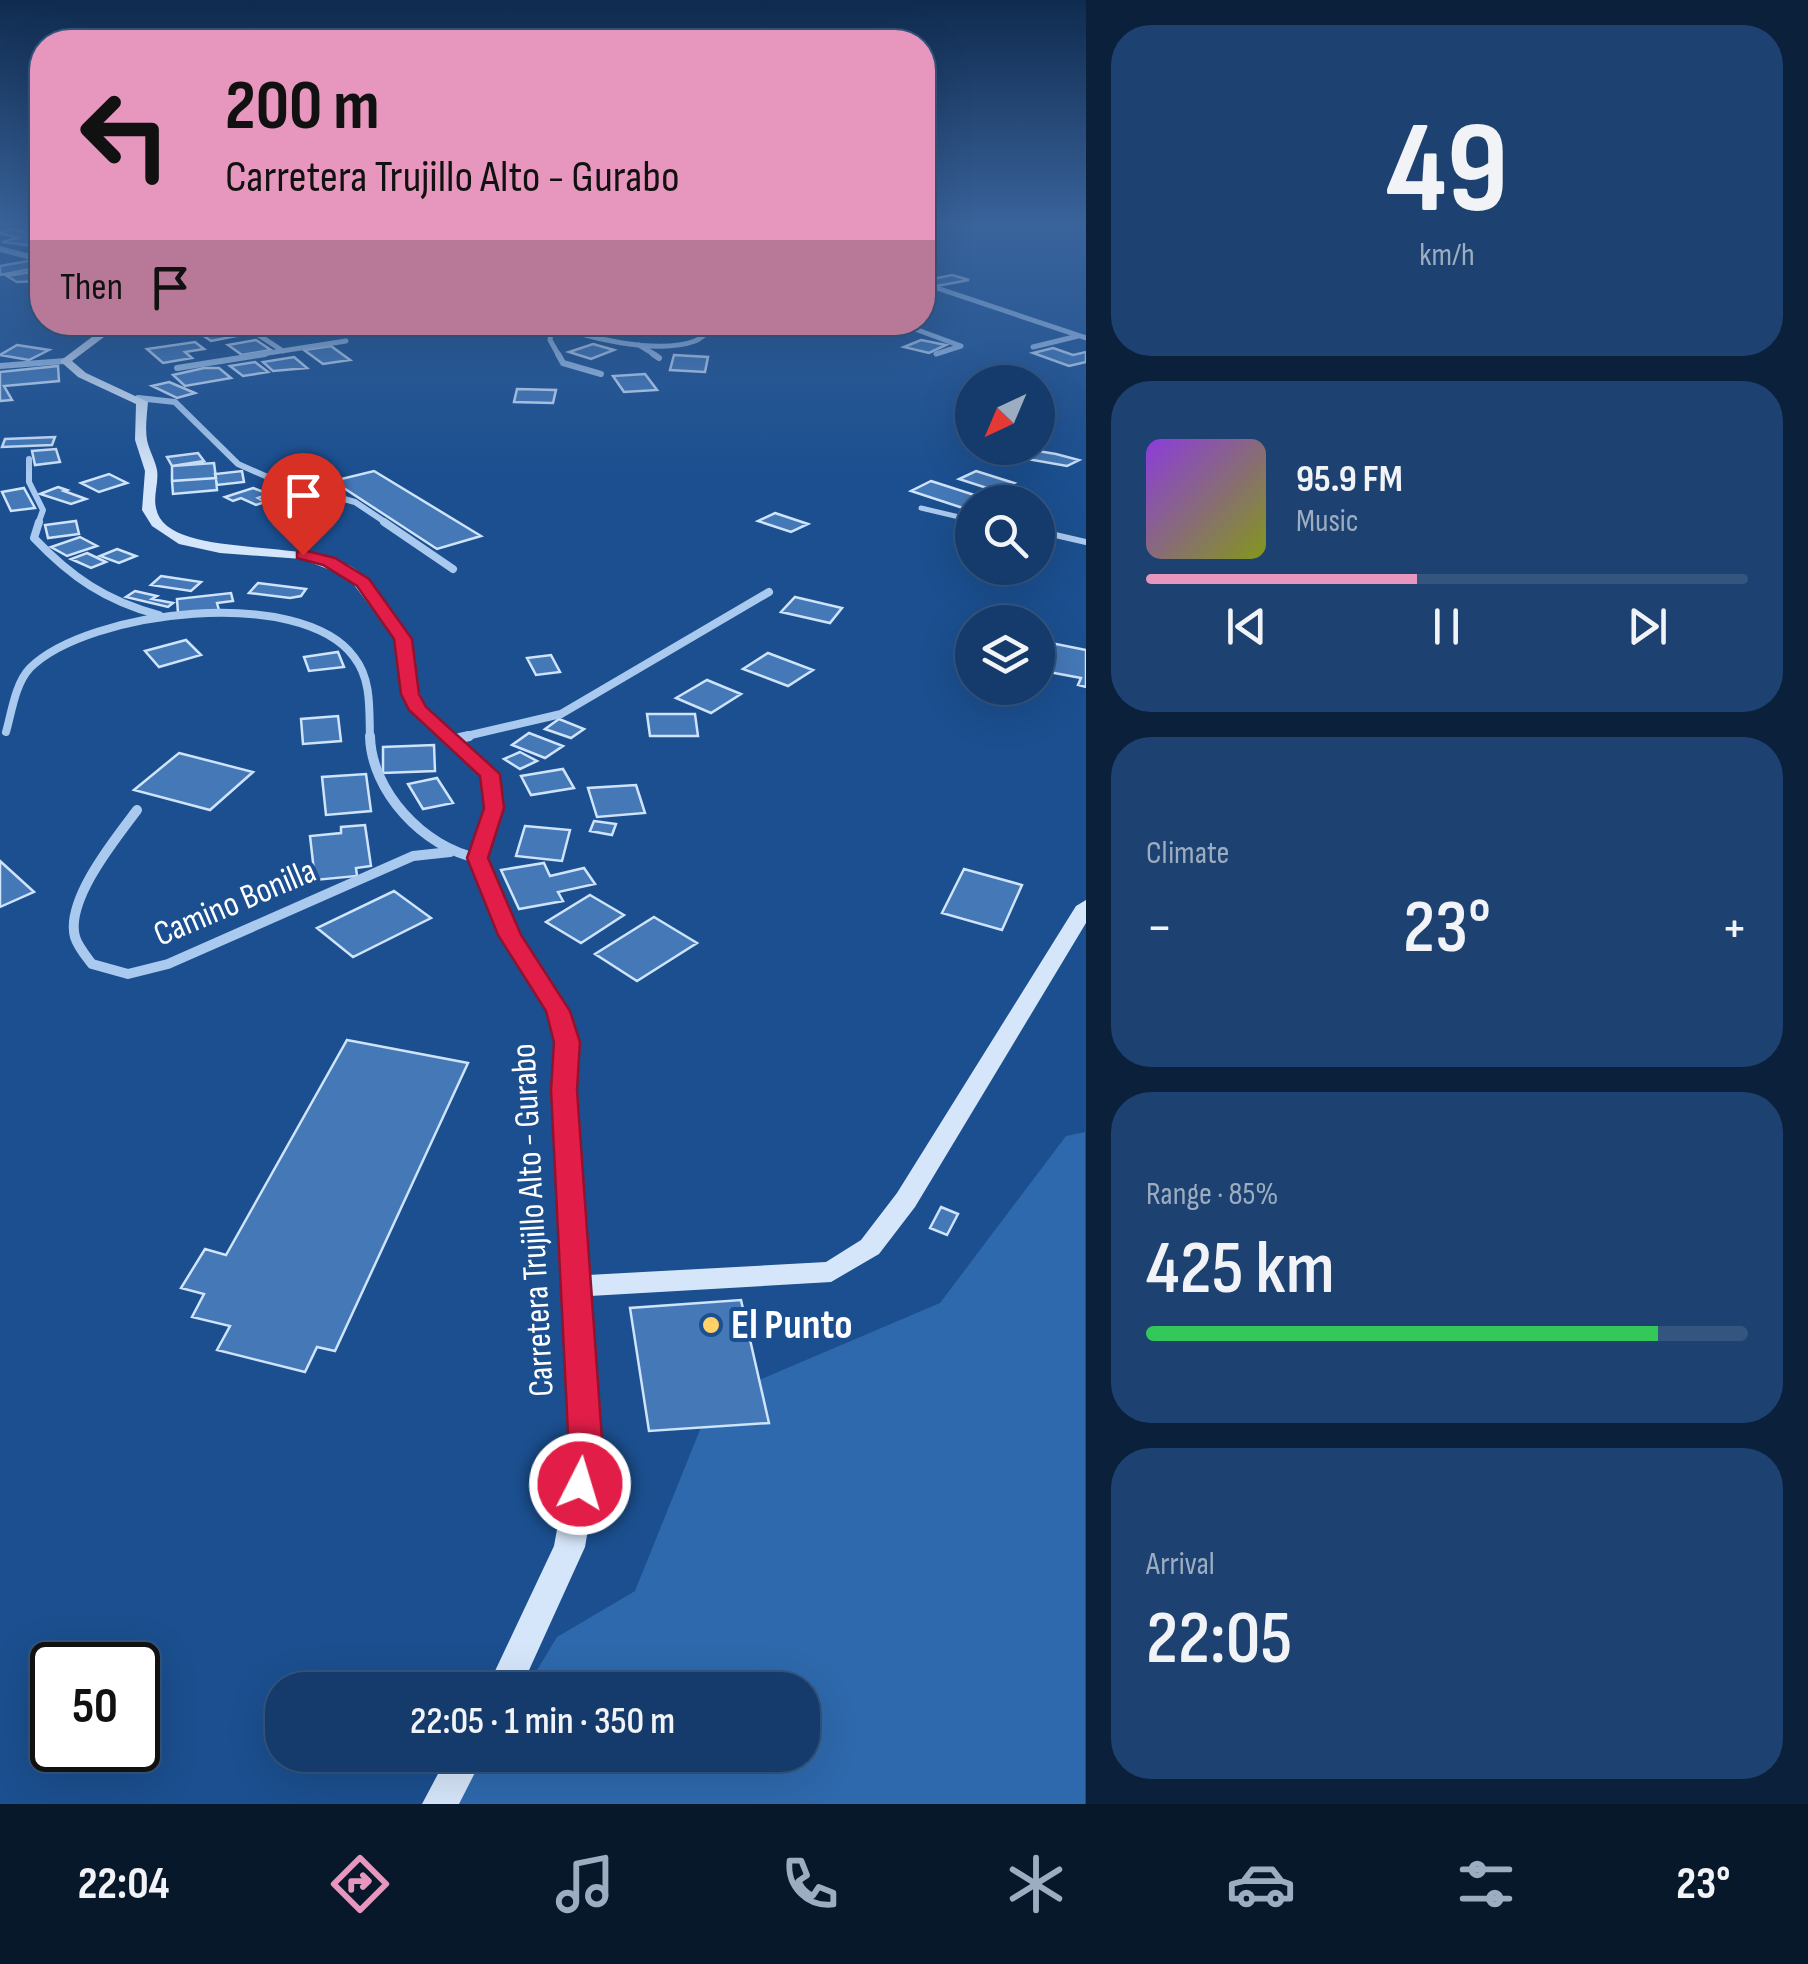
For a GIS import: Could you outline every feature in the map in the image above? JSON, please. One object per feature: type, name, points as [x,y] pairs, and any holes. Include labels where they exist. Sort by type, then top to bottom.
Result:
[{"type":"main road","points":[[101,335],[64,361],[82,375],[142,402],[140,440],[151,471],[149,510],[157,523],[184,541],[220,549],[303,555],[329,562],[353,574],[403,639],[410,694],[418,710],[490,774],[495,790],[494,808],[478,858]]},
{"type":"main road","name":"Carretera Trujillo Alto - Gurabo","points":[[478,858],[510,935],[558,1011],[567,1042],[564,1090],[586,1453],[569,1547],[512,1672]]},
{"type":"main road","points":[[576,1286],[831,1272],[870,1247],[906,1200],[1086,906]]},
{"type":"main road","points":[[440,1804],[458,1772]]},
{"type":"street","points":[[998,308],[1082,336]]},
{"type":"street","points":[[259,335],[283,351]]},
{"type":"street","points":[[550,335],[562,364],[601,374]]},
{"type":"street","points":[[601,335],[676,345],[703,335]]},
{"type":"street","points":[[931,335],[960,346],[936,354]]},
{"type":"street","points":[[1033,347],[1082,336]]},
{"type":"street","points":[[178,368],[346,340]]},
{"type":"street","points":[[634,342],[659,358]]},
{"type":"street","points":[[0,366],[64,361]]},
{"type":"street","points":[[138,398],[175,402],[238,464],[272,479],[355,502],[452,570]]},
{"type":"street","points":[[29,459],[29,482],[43,510],[34,538],[92,593],[121,606],[166,617]]},
{"type":"street","points":[[451,740],[561,714],[768,592]]},
{"type":"street","points":[[6,732],[28,670],[47,653],[80,635],[166,617],[261,616],[301,623],[337,638],[362,664],[372,714],[371,762],[388,793],[451,852],[478,858]]},
{"type":"street","name":"Camino Bonilla","points":[[137,810],[76,907],[73,935],[92,964],[128,974],[168,964],[413,856],[451,852]]},
{"type":"lane","points":[[921,508],[955,516]]},
{"type":"lane","points":[[1055,536],[1086,542]]},
{"type":"shaded area","points":[[1085,1132],[1085,1804],[455,1804],[475,1772],[820,1772],[820,1672],[536,1672],[557,1637],[635,1591],[712,1400],[940,1303],[1066,1136]]},
{"type":"building","points":[[202,335],[242,335],[211,341]]},
{"type":"building","points":[[256,340],[271,350],[242,355],[228,345]]},
{"type":"building","points":[[921,340],[946,345],[929,353],[904,347]]},
{"type":"building","points":[[195,342],[204,349],[185,352],[192,358],[163,363],[147,349]]},
{"type":"building","points":[[593,344],[614,350],[591,359],[569,352]]},
{"type":"building","points":[[17,345],[49,350],[29,360],[0,355]]},
{"type":"building","points":[[331,346],[350,360],[323,364],[304,350]]},
{"type":"building","points":[[1053,348],[1073,355],[1086,352],[1086,362],[1069,366],[1033,353]]},
{"type":"building","points":[[674,355],[708,357],[705,372],[670,370]]},
{"type":"building","points":[[294,357],[307,368],[273,371],[263,362]]},
{"type":"building","points":[[255,362],[268,372],[243,376],[230,366]]},
{"type":"building","points":[[58,366],[59,381],[4,386],[12,400],[0,401],[0,372]]},
{"type":"building","points":[[219,368],[231,378],[185,386],[173,375]]},
{"type":"building","points":[[645,374],[657,390],[624,392],[613,376]]},
{"type":"building","points":[[169,382],[195,393],[177,398],[152,386]]},
{"type":"building","points":[[517,389],[556,390],[553,403],[514,402]]},
{"type":"building","points":[[55,437],[52,445],[2,447],[5,439]]},
{"type":"building","points":[[56,449],[60,462],[35,465],[32,451]]},
{"type":"building","points":[[198,453],[204,461],[172,466],[167,457]]},
{"type":"building","points":[[1055,454],[1079,460],[1067,466],[1055,464]]},
{"type":"building","points":[[214,463],[216,478],[172,481],[172,466]]},
{"type":"building","points":[[242,471],[244,482],[217,485],[215,474]]},
{"type":"building","points":[[374,471],[481,536],[437,549],[333,481]]},
{"type":"building","points":[[976,471],[1014,483],[978,485],[959,479]]},
{"type":"building","points":[[109,474],[127,483],[99,492],[81,483]]},
{"type":"building","points":[[216,478],[217,490],[173,494],[172,481]]},
{"type":"building","points":[[931,481],[955,489],[955,505],[911,491]]},
{"type":"building","points":[[58,487],[86,499],[71,504],[40,494]]},
{"type":"building","points":[[24,488],[35,508],[11,511],[2,492]]},
{"type":"building","points":[[253,488],[269,494],[258,498],[265,502],[256,505],[241,498],[233,501],[225,497]]},
{"type":"building","points":[[775,513],[808,524],[791,532],[758,521]]},
{"type":"building","points":[[76,521],[79,534],[48,538],[45,525]]},
{"type":"building","points":[[80,537],[97,546],[67,556],[51,547]]},
{"type":"building","points":[[117,549],[136,556],[119,563],[100,556]]},
{"type":"building","points":[[87,553],[106,562],[91,568],[71,559]]},
{"type":"building","points":[[161,576],[201,582],[191,591],[151,585]]},
{"type":"building","points":[[258,583],[306,589],[301,596],[290,598],[249,593]]},
{"type":"building","points":[[135,591],[173,603],[168,607],[126,597]]},
{"type":"building","points":[[231,593],[233,601],[217,603],[219,610],[178,613],[177,599]]},
{"type":"building","points":[[795,597],[842,608],[830,623],[781,612]]},
{"type":"building","points":[[186,640],[201,655],[159,667],[145,651]]},
{"type":"building","points":[[1055,644],[1086,650],[1086,687],[1078,685],[1081,678],[1055,673]]},
{"type":"building","points":[[338,652],[344,667],[309,671],[304,657]]},
{"type":"building","points":[[768,653],[813,670],[788,686],[743,669]]},
{"type":"building","points":[[551,655],[560,672],[536,675],[527,658]]},
{"type":"building","points":[[707,680],[741,694],[711,713],[676,698]]},
{"type":"building","points":[[647,714],[695,714],[698,736],[650,736]]},
{"type":"building","points":[[338,716],[341,741],[303,744],[301,719]]},
{"type":"building","points":[[559,719],[584,729],[571,738],[545,729]]},
{"type":"building","points":[[529,733],[563,746],[545,758],[512,745]]},
{"type":"building","points":[[434,745],[435,771],[383,773],[383,747]]},
{"type":"building","points":[[520,752],[537,761],[520,769],[504,759]]},
{"type":"building","points":[[179,753],[253,772],[210,810],[134,790]]},
{"type":"building","points":[[563,769],[574,788],[531,795],[521,776]]},
{"type":"building","points":[[366,774],[371,811],[326,815],[322,777]]},
{"type":"building","points":[[437,778],[453,803],[423,809],[408,784]]},
{"type":"building","points":[[636,785],[645,813],[597,817],[588,788]]},
{"type":"building","points":[[594,821],[616,824],[612,835],[590,831]]},
{"type":"building","points":[[365,825],[371,866],[356,868],[357,876],[315,880],[310,836],[341,833],[341,827]]},
{"type":"building","points":[[525,826],[570,830],[562,861],[516,856]]},
{"type":"building","points":[[0,861],[34,892],[0,907]]},
{"type":"building","points":[[544,863],[550,876],[584,868],[595,884],[558,892],[563,901],[519,909],[501,870]]},
{"type":"building","points":[[964,869],[1022,885],[1002,930],[942,913]]},
{"type":"building","points":[[394,891],[431,918],[353,957],[317,928]]},
{"type":"building","points":[[590,895],[624,915],[581,943],[546,922]]},
{"type":"building","points":[[654,917],[697,943],[637,981],[595,954]]},
{"type":"building","points":[[347,1040],[468,1063],[335,1351],[317,1347],[305,1372],[217,1350],[230,1326],[192,1317],[204,1294],[181,1288],[205,1249],[226,1255]]},
{"type":"building","points":[[941,1207],[958,1214],[947,1235],[930,1228]]},
{"type":"building","points":[[741,1300],[769,1423],[649,1431],[630,1308]]},
{"type":"place","name":"El Punto","points":[[711,1325]]},
{"type":"route","points":[[303,555],[346,569],[363,582],[403,639],[410,694],[418,710],[490,774],[495,790],[494,808],[478,858],[510,935],[558,1011],[567,1042],[564,1090],[586,1453],[580,1484]]}]
